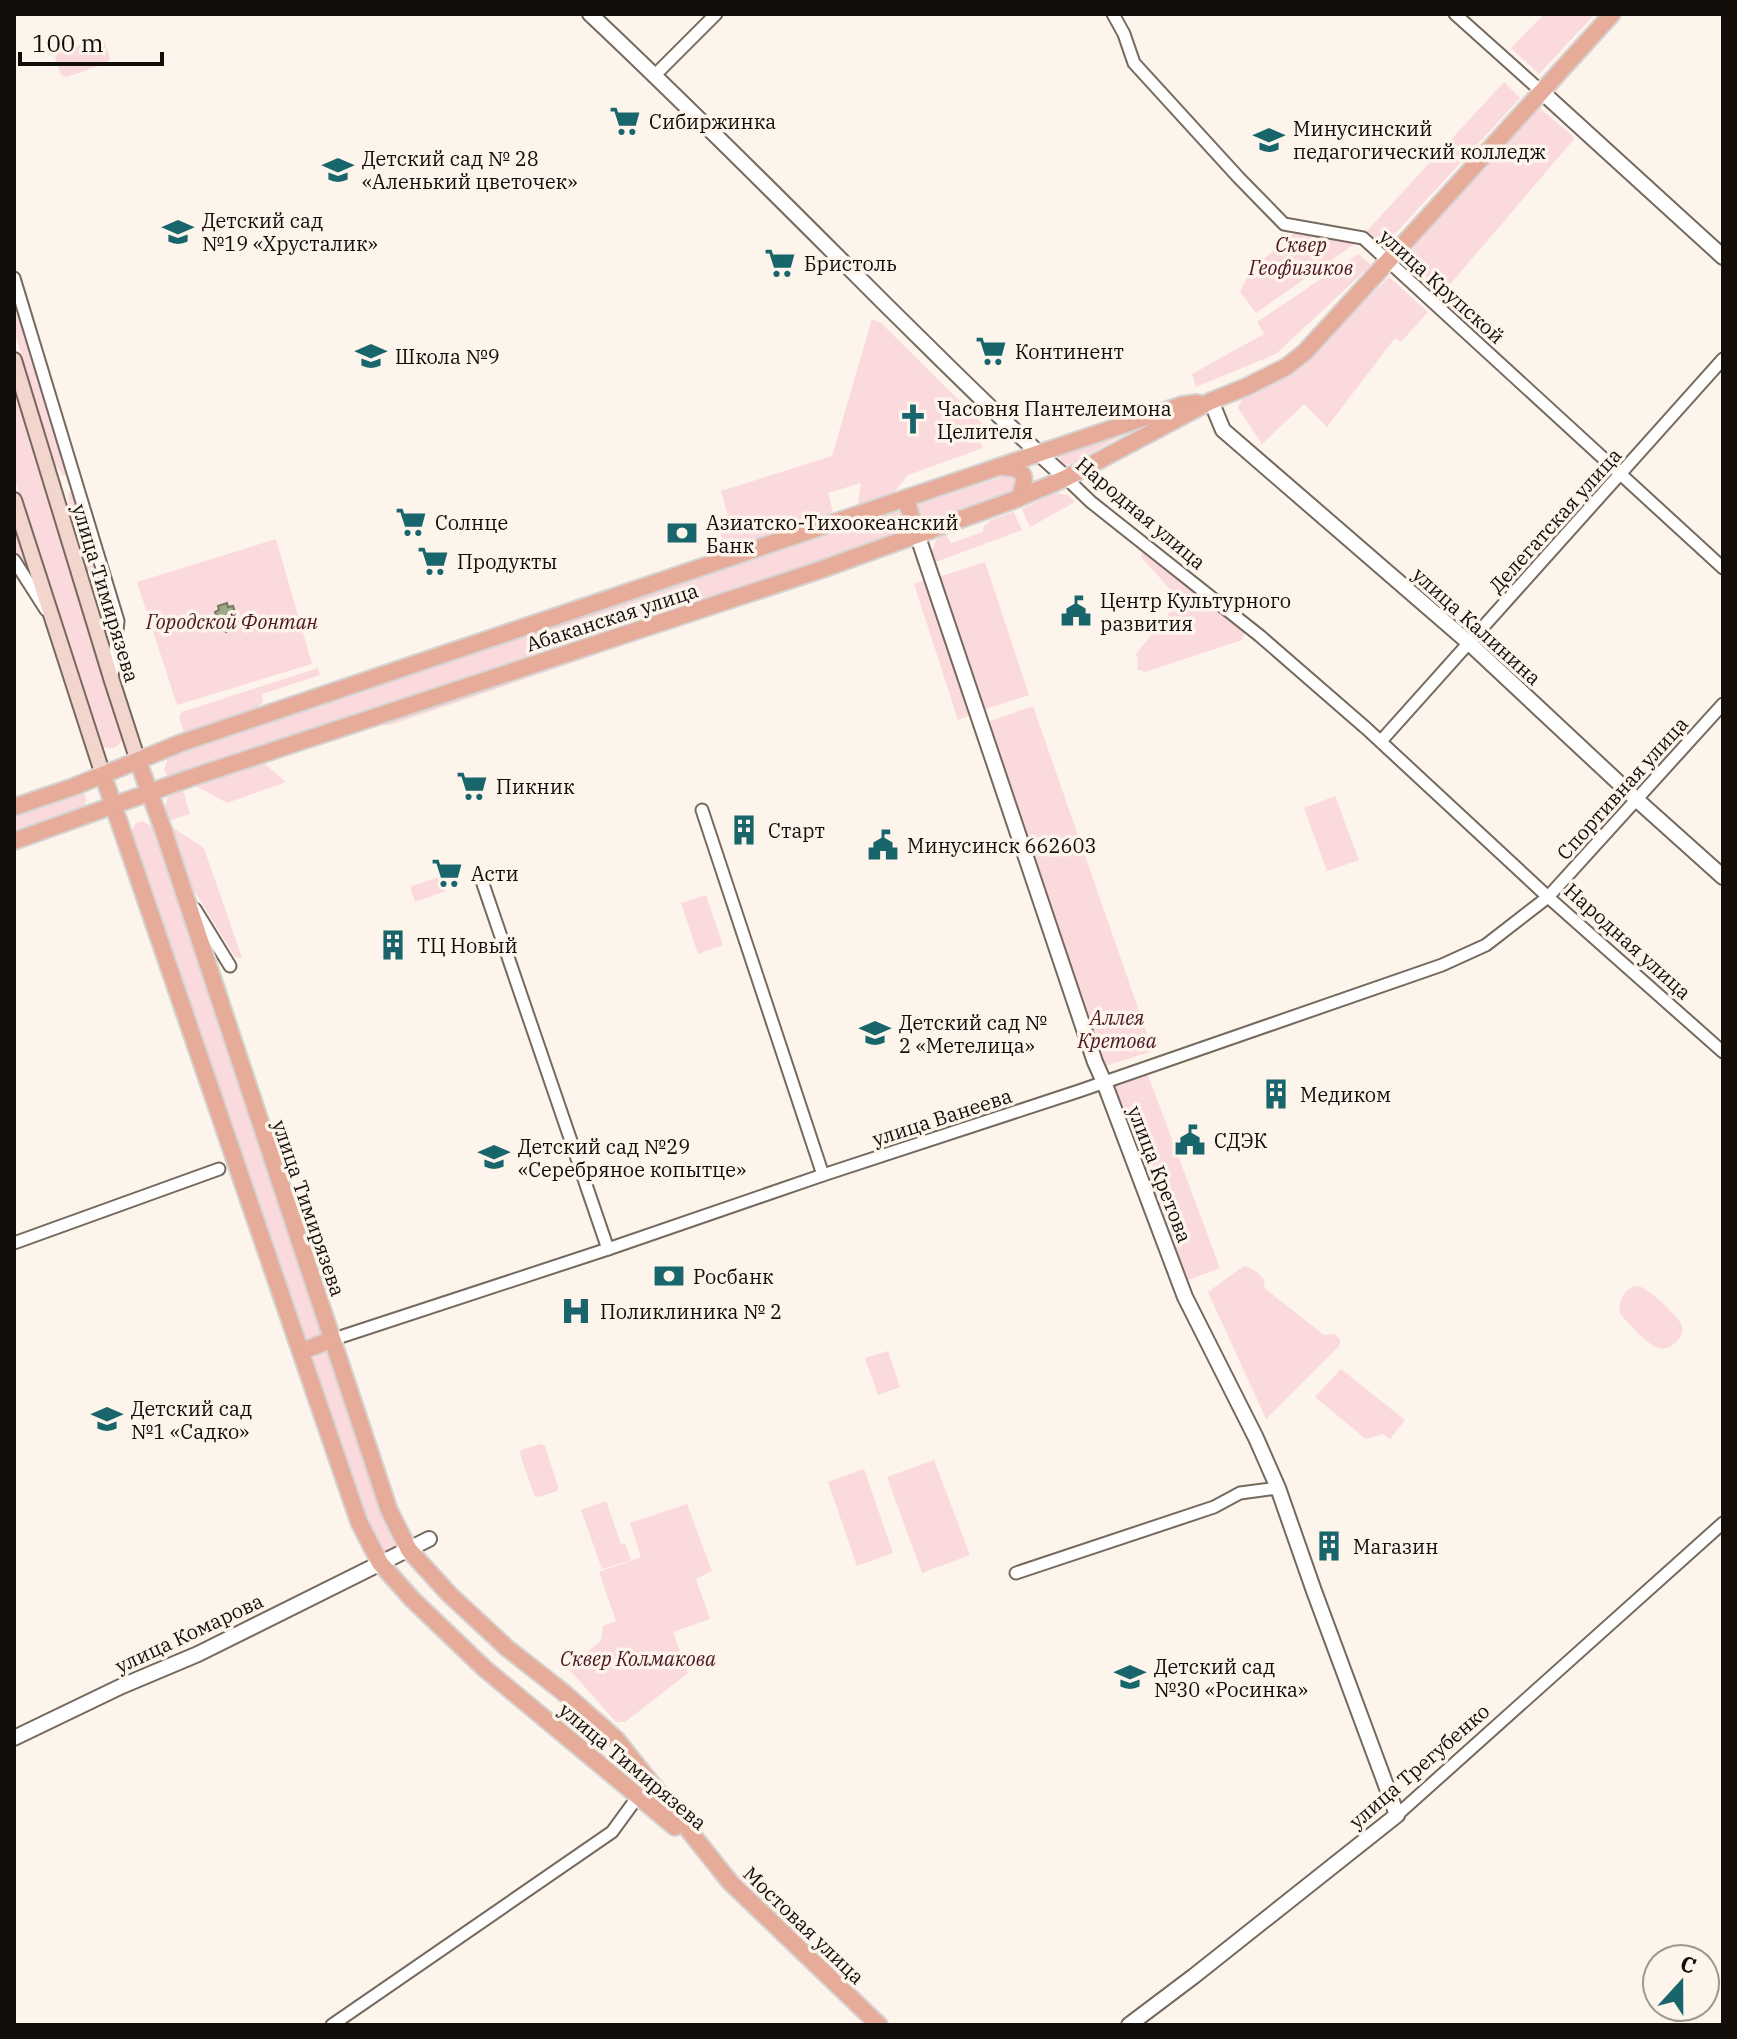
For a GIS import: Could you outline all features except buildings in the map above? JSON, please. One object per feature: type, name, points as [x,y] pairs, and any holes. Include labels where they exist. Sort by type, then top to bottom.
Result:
[{"type":"main road","name":"Абаканская улица","points":[[14,841],[149,793],[817,571],[1019,498],[1066,478],[1211,401],[1286,367],[1305,352],[1612,14]]},
{"type":"main road","name":"улица Тимирязева","points":[[14,360],[138,761],[389,1510],[409,1550],[449,1594],[507,1648],[616,1739],[703,1851]]},
{"type":"main road","name":"Абаканская улица","points":[[14,807],[181,743],[1182,405],[1211,401]]},
{"type":"main road","points":[[1004,467],[1017,469],[1024,477],[1019,498]]},
{"type":"main road","name":"улица Тимирязева","points":[[14,500],[113,806],[359,1522],[380,1563],[412,1599],[484,1668],[703,1851]]},
{"type":"main road","points":[[906,500],[917,534]]},
{"type":"main road","points":[[302,1351],[331,1340]]},
{"type":"main road","points":[[556,1728],[566,1728],[574,1722],[577,1704]]},
{"type":"main road","name":"Мостовая улица","points":[[703,1851],[730,1882],[879,2025]]},
{"type":"street","name":"Народная улица","points":[[590,14],[945,364],[1091,502],[1260,636],[1381,741],[1548,897],[1723,1052]]},
{"type":"street","points":[[655,75],[716,14]]},
{"type":"street","name":"улица Крупской","points":[[1114,14],[1134,63],[1284,224],[1363,238],[1723,568]]},
{"type":"street","points":[[1455,14],[1723,257]]},
{"type":"street","points":[[14,278],[118,621],[112,681]]},
{"type":"street","name":"Делегатская улица","points":[[1381,741],[1723,359]]},
{"type":"street","name":"улица Калинина","points":[[1211,401],[1223,430],[1468,642],[1723,877]]},
{"type":"street","name":"улица Кретова","points":[[917,534],[1095,1062],[1185,1297],[1278,1488],[1397,1815]]},
{"type":"street","points":[[14,560],[53,621]]},
{"type":"street","name":"Спортивная улица","points":[[1548,897],[1723,704]]},
{"type":"street","points":[[702,810],[823,1175]]},
{"type":"street","points":[[483,884],[608,1249]]},
{"type":"street","points":[[180,885],[230,966]]},
{"type":"street","name":"улица Ванеева","points":[[331,1340],[1104,1082],[1442,965],[1486,945],[1548,897]]},
{"type":"street","points":[[14,1243],[219,1169]]},
{"type":"street","points":[[1016,1573],[1214,1507],[1240,1493],[1278,1488]]},
{"type":"street","name":"улица Трегубенко","points":[[1129,2025],[1397,1815],[1723,1523]]},
{"type":"street","name":"улица Комарова","points":[[14,1738],[122,1686],[198,1654],[429,1539]]},
{"type":"street","points":[[332,2025],[612,1832],[639,1795]]},
{"type":"green space","points":[[1544,14],[1595,14],[1539,74],[1511,48]]},
{"type":"green space","points":[[98,39],[104,41],[110,58],[107,63],[67,77],[61,75],[55,57],[58,53]]},
{"type":"green space","points":[[1504,82],[1520,98],[1383,247],[1366,232]]},
{"type":"green space","points":[[1536,105],[1575,138],[1441,295],[1402,262]]},
{"type":"green space","name":"Сквер Геофизиков","points":[[1294,233],[1356,243],[1256,313],[1240,292],[1250,271]]},
{"type":"green space","points":[[1358,254],[1371,265],[1276,354],[1196,387],[1192,374],[1264,334],[1257,322]]},
{"type":"green space","points":[[1389,277],[1428,312],[1401,342],[1395,338],[1327,427],[1304,404],[1262,444],[1238,408],[1244,395],[1295,370]]},
{"type":"green space","points":[[14,284],[114,614],[111,652],[69,512],[68,493],[74,492],[69,474],[63,476],[53,461],[14,330]]},
{"type":"green space","points":[[872,319],[881,323],[982,423],[978,437],[983,448],[908,475],[889,499],[858,505],[861,483],[828,493],[833,512],[818,523],[726,551],[720,532],[728,516],[721,491],[832,456]]},
{"type":"green space","points":[[14,375],[124,735],[112,748],[101,746],[14,478]]},
{"type":"green space","points":[[1121,436],[1077,461],[1064,466],[1059,461],[1065,454]]},
{"type":"green space","points":[[1005,476],[1014,479],[1015,491],[926,525],[920,523],[915,511],[919,504]]},
{"type":"green space","points":[[1055,493],[1068,495],[1075,502],[1030,527],[1022,509]]},
{"type":"green space","points":[[14,510],[41,591],[15,552]]},
{"type":"green space","points":[[899,511],[905,513],[909,526],[907,532],[173,778],[165,773],[168,758],[190,748]]},
{"type":"green space","points":[[1014,512],[1022,530],[933,563],[931,555],[936,540],[946,535],[951,543],[983,532],[984,526],[991,520]]},
{"type":"green space","name":"Городской Фонтан","points":[[276,539],[312,664],[177,705],[137,582]]},
{"type":"green space","points":[[1144,550],[1150,551],[1189,587],[1246,629],[1242,640],[1145,672],[1137,669],[1136,654],[1180,600],[1141,557]]},
{"type":"green space","points":[[985,562],[1029,695],[983,710],[939,577]]},
{"type":"green space","points":[[928,579],[972,714],[958,720],[914,584]]},
{"type":"green space","points":[[798,582],[784,591],[390,725],[367,725]]},
{"type":"green space","points":[[318,668],[320,675],[262,694],[263,702],[253,711],[184,734],[179,717],[182,712]]},
{"type":"green space","name":"Аллея Кретова","points":[[1033,706],[1153,1051],[1102,1067],[988,722]]},
{"type":"green space","points":[[265,764],[286,782],[227,803],[196,786],[195,782],[249,765]]},
{"type":"green space","points":[[182,787],[190,814],[168,821],[167,801],[172,793]]},
{"type":"green space","points":[[79,791],[85,794],[84,807],[14,831],[14,813]]},
{"type":"green space","points":[[1335,796],[1359,860],[1327,871],[1304,808]]},
{"type":"green space","points":[[142,821],[153,827],[157,835],[322,1331],[321,1336],[310,1340],[305,1336],[285,1285],[130,835],[135,824]]},
{"type":"green space","points":[[175,829],[204,848],[242,958],[235,957],[190,884],[171,831]]},
{"type":"green space","points":[[441,876],[446,891],[415,902],[410,887]]},
{"type":"green space","points":[[706,895],[723,945],[698,954],[681,903]]},
{"type":"green space","points":[[1148,1075],[1220,1268],[1188,1280],[1114,1087]]},
{"type":"green space","points":[[1244,1266],[1259,1274],[1265,1282],[1263,1287],[1324,1335],[1334,1334],[1340,1341],[1339,1346],[1266,1419],[1208,1292]]},
{"type":"green space","points":[[1634,1286],[1655,1296],[1680,1322],[1681,1335],[1671,1346],[1662,1349],[1653,1346],[1620,1314],[1622,1298]]},
{"type":"green space","points":[[324,1350],[331,1356],[399,1544],[392,1555],[384,1554],[364,1512],[314,1360],[315,1355]]},
{"type":"green space","points":[[888,1351],[900,1387],[878,1395],[865,1358]]},
{"type":"green space","points":[[1341,1369],[1405,1420],[1390,1439],[1383,1434],[1366,1439],[1315,1397]]},
{"type":"green space","points":[[541,1444],[545,1446],[558,1487],[557,1491],[538,1497],[534,1495],[520,1454],[521,1450]]},
{"type":"green space","points":[[934,1460],[970,1555],[922,1573],[887,1477]]},
{"type":"green space","points":[[864,1469],[893,1553],[857,1566],[828,1482]]},
{"type":"green space","points":[[606,1501],[621,1544],[625,1543],[631,1560],[602,1569],[581,1510]]},
{"type":"green space","name":"Сквер Колмакова","points":[[687,1504],[712,1571],[696,1579],[710,1619],[673,1632],[688,1673],[625,1722],[616,1722],[567,1667],[601,1641],[603,1626],[616,1621],[599,1572],[641,1557],[630,1523]]},
{"type":"shaded area","points":[[227,603],[228,607],[233,606],[239,624],[226,632],[225,628],[220,630],[215,612],[219,610],[218,606]]},
{"type":"place","name":"Сибиржинка","points":[[625,121]]},
{"type":"place","name":"Минусинский педагогический колледж","points":[[1269,140]]},
{"type":"place","name":"Детский сад № 28 «Аленький цветочек»","points":[[338,170]]},
{"type":"place","name":"Детский сад №19 «Хрусталик»","points":[[178,232]]},
{"type":"place","name":"Бристоль","points":[[780,263]]},
{"type":"place","name":"Континент","points":[[991,351]]},
{"type":"place","name":"Школа №9","points":[[371,356]]},
{"type":"place","name":"Часовня Пантелеимона Целителя","points":[[913,419]]},
{"type":"place","name":"Солнце","points":[[411,522]]},
{"type":"place","name":"Азиатско-Тихоокеанский Банк","points":[[682,533]]},
{"type":"place","name":"Продукты","points":[[433,561]]},
{"type":"place","name":"Центр Культурного развития","points":[[1076,611]]},
{"type":"place","name":"Пикник","points":[[472,786]]},
{"type":"place","name":"Старт","points":[[744,830]]},
{"type":"place","name":"Минусинск 662603","points":[[883,845]]},
{"type":"place","name":"Асти","points":[[447,873]]},
{"type":"place","name":"ТЦ Новый","points":[[393,945]]},
{"type":"place","name":"Детский сад № 2 «Метелица»","points":[[875,1033]]},
{"type":"place","name":"Медиком","points":[[1276,1094]]},
{"type":"place","name":"СДЭК","points":[[1190,1140]]},
{"type":"place","name":"Детский сад №29 «Серебряное копытце»","points":[[494,1157]]},
{"type":"place","name":"Росбанк","points":[[669,1276]]},
{"type":"place","name":"Поликлиника № 2","points":[[576,1311]]},
{"type":"place","name":"Детский сад №1 «Cадко»","points":[[107,1419]]},
{"type":"place","name":"Магазин","points":[[1329,1546]]},
{"type":"place","name":"Детский сад №30 «Росинка»","points":[[1130,1677]]}]
